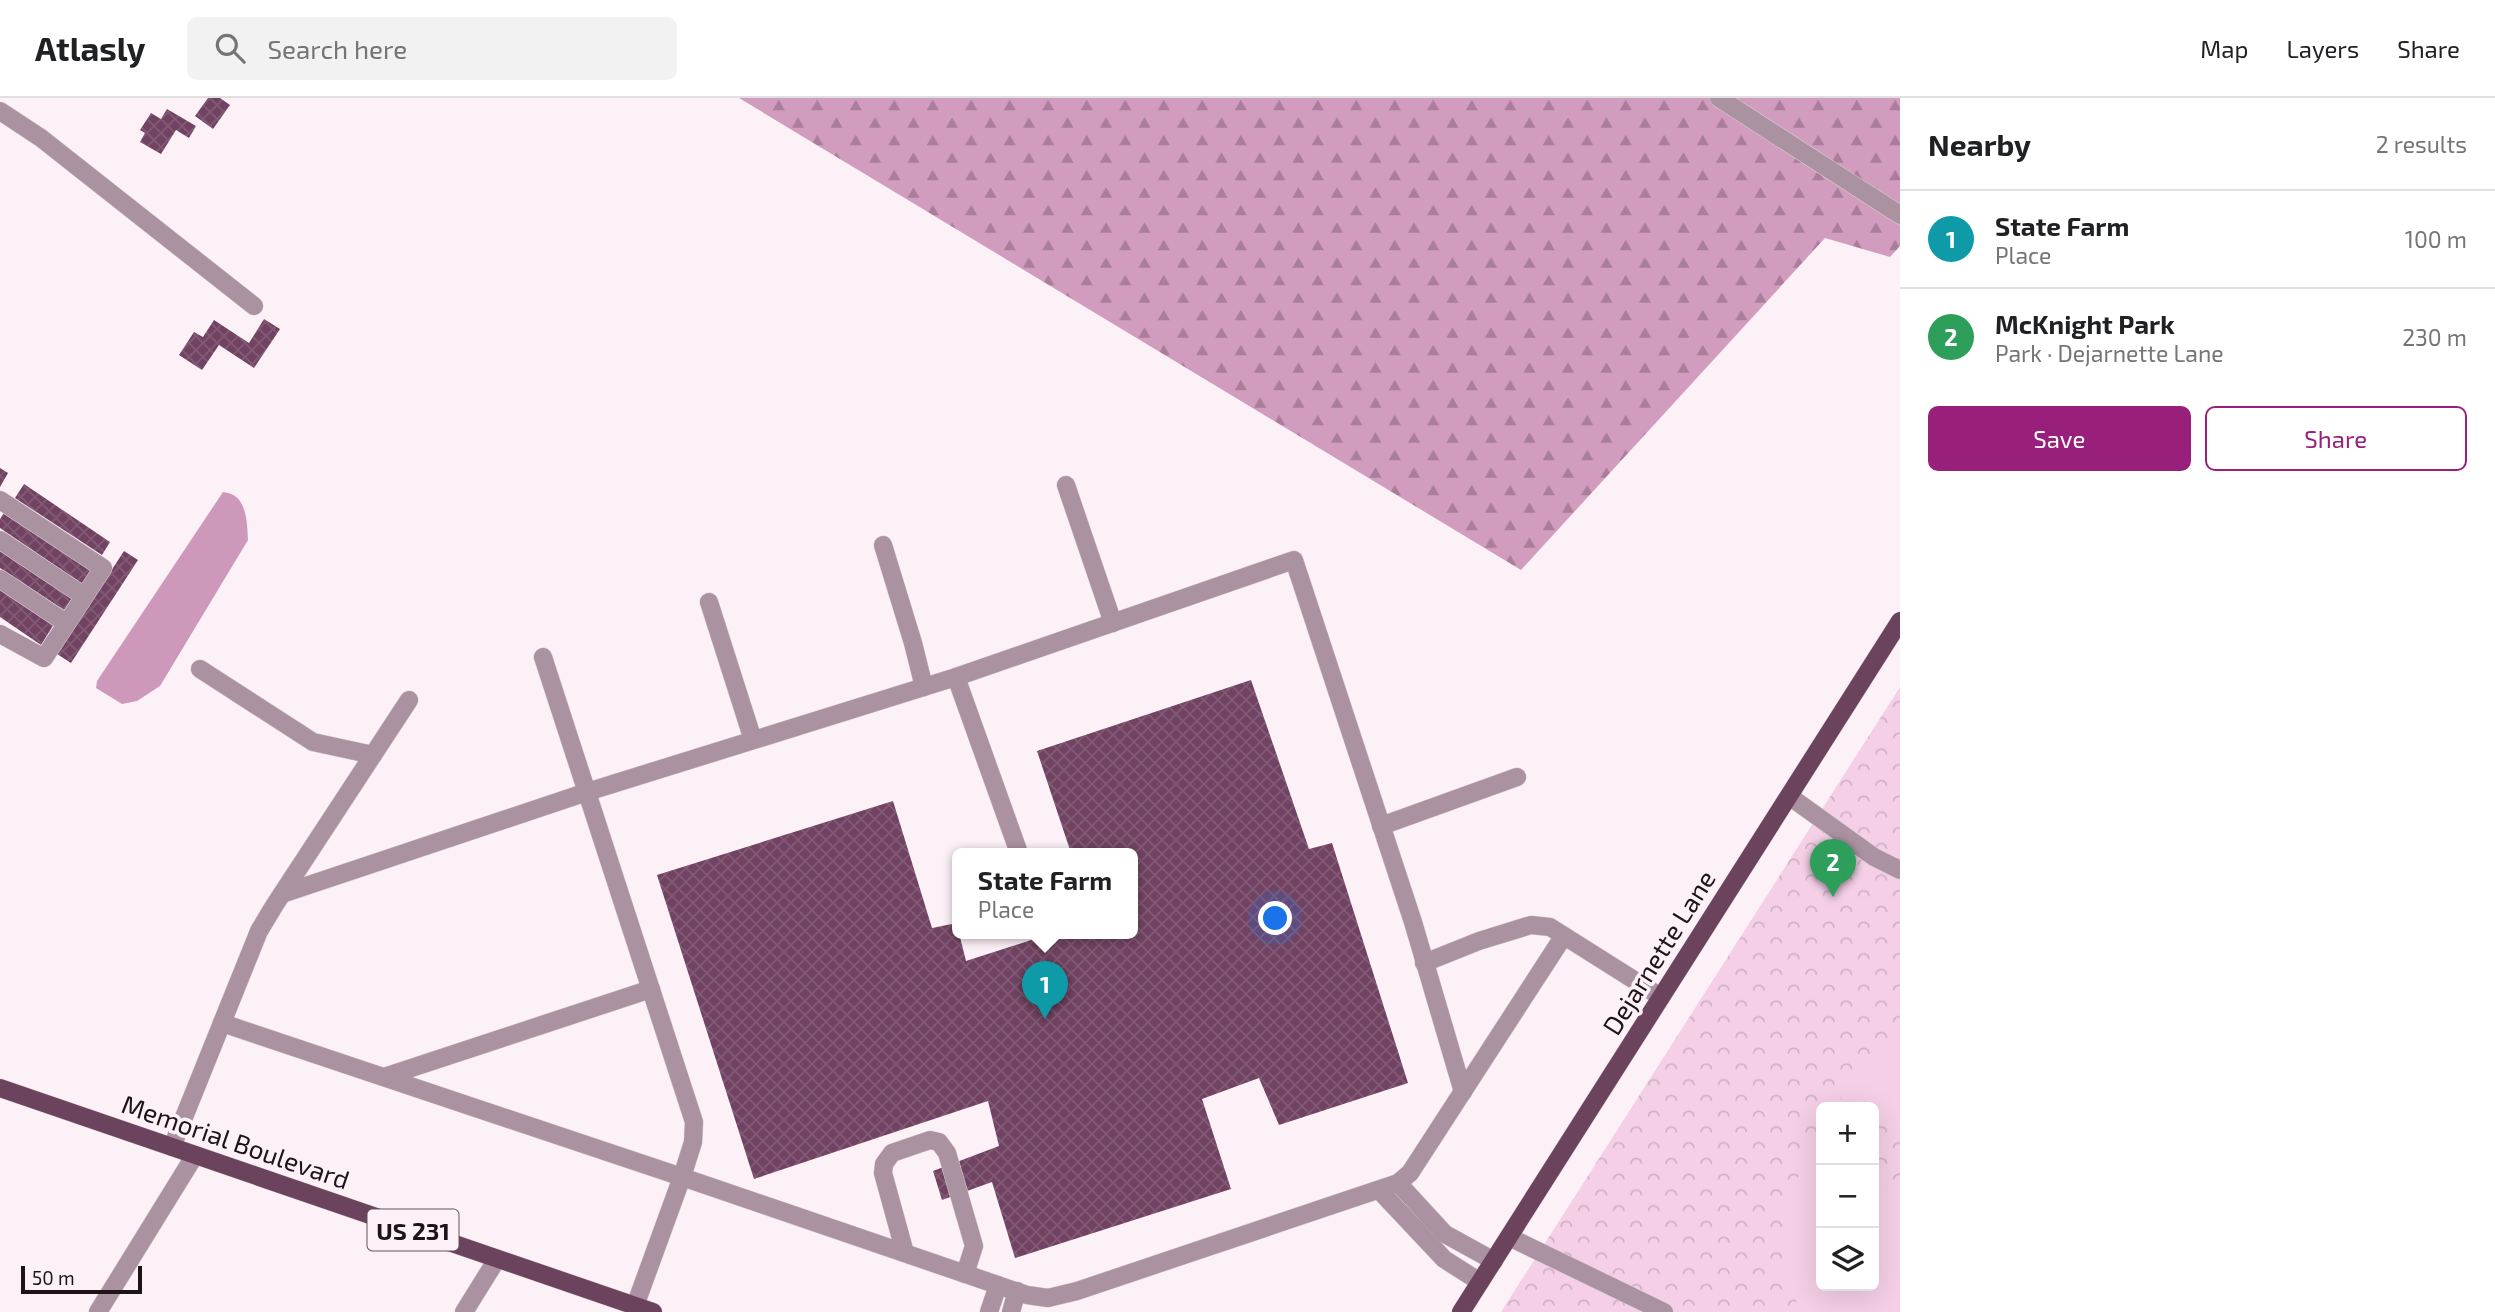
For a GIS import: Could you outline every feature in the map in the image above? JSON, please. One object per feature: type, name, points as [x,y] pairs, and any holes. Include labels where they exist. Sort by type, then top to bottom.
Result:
[{"type":"main road","name":"Dejarnette Lane","points":[[1461,1312],[1900,621]]},
{"type":"main road","name":"Memorial Boulevard","points":[[0,1088],[653,1312]]},
{"type":"street","points":[[1719,98],[1900,215]]},
{"type":"street","points":[[0,111],[48,143],[254,306]]},
{"type":"street","points":[[1066,485],[1112,623]]},
{"type":"street","points":[[0,500],[103,568],[44,658],[0,634]]},
{"type":"street","points":[[0,540],[84,596]]},
{"type":"street","points":[[883,545],[924,687]]},
{"type":"street","points":[[282,894],[587,792],[956,677],[1294,560],[1381,826],[1463,1092]]},
{"type":"street","points":[[0,579],[66,623]]},
{"type":"street","points":[[709,602],[753,740]]},
{"type":"street","points":[[543,657],[694,1122],[693,1142],[682,1177],[635,1306]]},
{"type":"street","points":[[200,669],[313,742],[373,755]]},
{"type":"street","points":[[956,677],[1017,848]]},
{"type":"street","points":[[172,1147],[260,931],[410,700]]},
{"type":"street","points":[[1381,826],[1517,777]]},
{"type":"street","points":[[1789,796],[1874,857],[1900,870]]},
{"type":"street","points":[[1424,963],[1479,941],[1531,925],[1550,927],[1661,997]]},
{"type":"street","points":[[222,1023],[1017,1292],[1048,1298],[1077,1291],[1398,1183],[1410,1173],[1563,937]]},
{"type":"street","points":[[384,1077],[650,989]]},
{"type":"street","points":[[905,1253],[883,1173],[884,1164],[892,1153],[930,1140],[939,1142],[947,1153],[974,1246],[965,1273]]},
{"type":"street","points":[[99,1312],[195,1155]]},
{"type":"street","points":[[1398,1183],[1445,1234],[1494,1261]]},
{"type":"street","points":[[1380,1191],[1444,1259],[1480,1283]]},
{"type":"street","points":[[1509,1237],[1664,1312]]},
{"type":"street","points":[[464,1312],[497,1259]]},
{"type":"street","points":[[989,1312],[998,1285]]},
{"type":"street","points":[[1011,1312],[1017,1292]]},
{"type":"green space","points":[[739,98],[1900,98],[1900,246],[1890,257],[1825,238],[1521,570]]},
{"type":"green space","points":[[1900,687],[1900,1312],[1501,1312]]},
{"type":"green space","points":[[1900,1032],[1900,1135],[1879,1123],[1879,1102],[1840,1101],[1865,1062]]},
{"type":"green space","points":[[1813,1148],[1816,1150],[1816,1291],[1879,1291],[1879,1185],[1900,1197],[1900,1312],[1802,1312],[1799,1308],[1791,1285],[1783,1244],[1787,1208]]},
{"type":"shaded area","points":[[223,492],[231,494],[241,503],[246,517],[248,540],[160,686],[137,701],[122,704],[96,688],[97,681]]},
{"type":"building","points":[[208,98],[220,98],[230,105],[213,129],[195,116]]},
{"type":"building","points":[[167,109],[196,126],[189,138],[176,130],[161,154],[140,142],[145,133],[140,130],[151,113],[161,119]]},
{"type":"building","points":[[264,319],[280,329],[254,368],[219,345],[202,370],[179,355],[194,332],[203,337],[214,320],[249,343]]},
{"type":"building","points":[[0,468],[8,473],[0,487]]},
{"type":"building","points":[[24,484],[110,542],[102,555],[15,498]]},
{"type":"building","points":[[5,511],[91,570],[82,584],[0,528],[0,519]]},
{"type":"building","points":[[0,549],[73,597],[64,610],[0,568]]},
{"type":"building","points":[[124,551],[138,560],[71,663],[57,654]]},
{"type":"building","points":[[0,588],[54,624],[41,645],[0,617]]},
{"type":"building","points":[[1251,680],[1309,849],[1332,843],[1408,1083],[1279,1125],[1259,1078],[1202,1099],[1231,1189],[1015,1258],[992,1182],[942,1200],[933,1171],[999,1146],[988,1101],[754,1179],[657,875],[893,801],[932,928],[952,924],[952,939],[960,939],[966,961],[1034,939],[1138,939],[1138,848],[1069,848],[1037,751]]},
{"type":"place","name":"McKnight Park","points":[[1833,897]]},
{"type":"place","name":"State Farm","points":[[1045,1019]]}]
